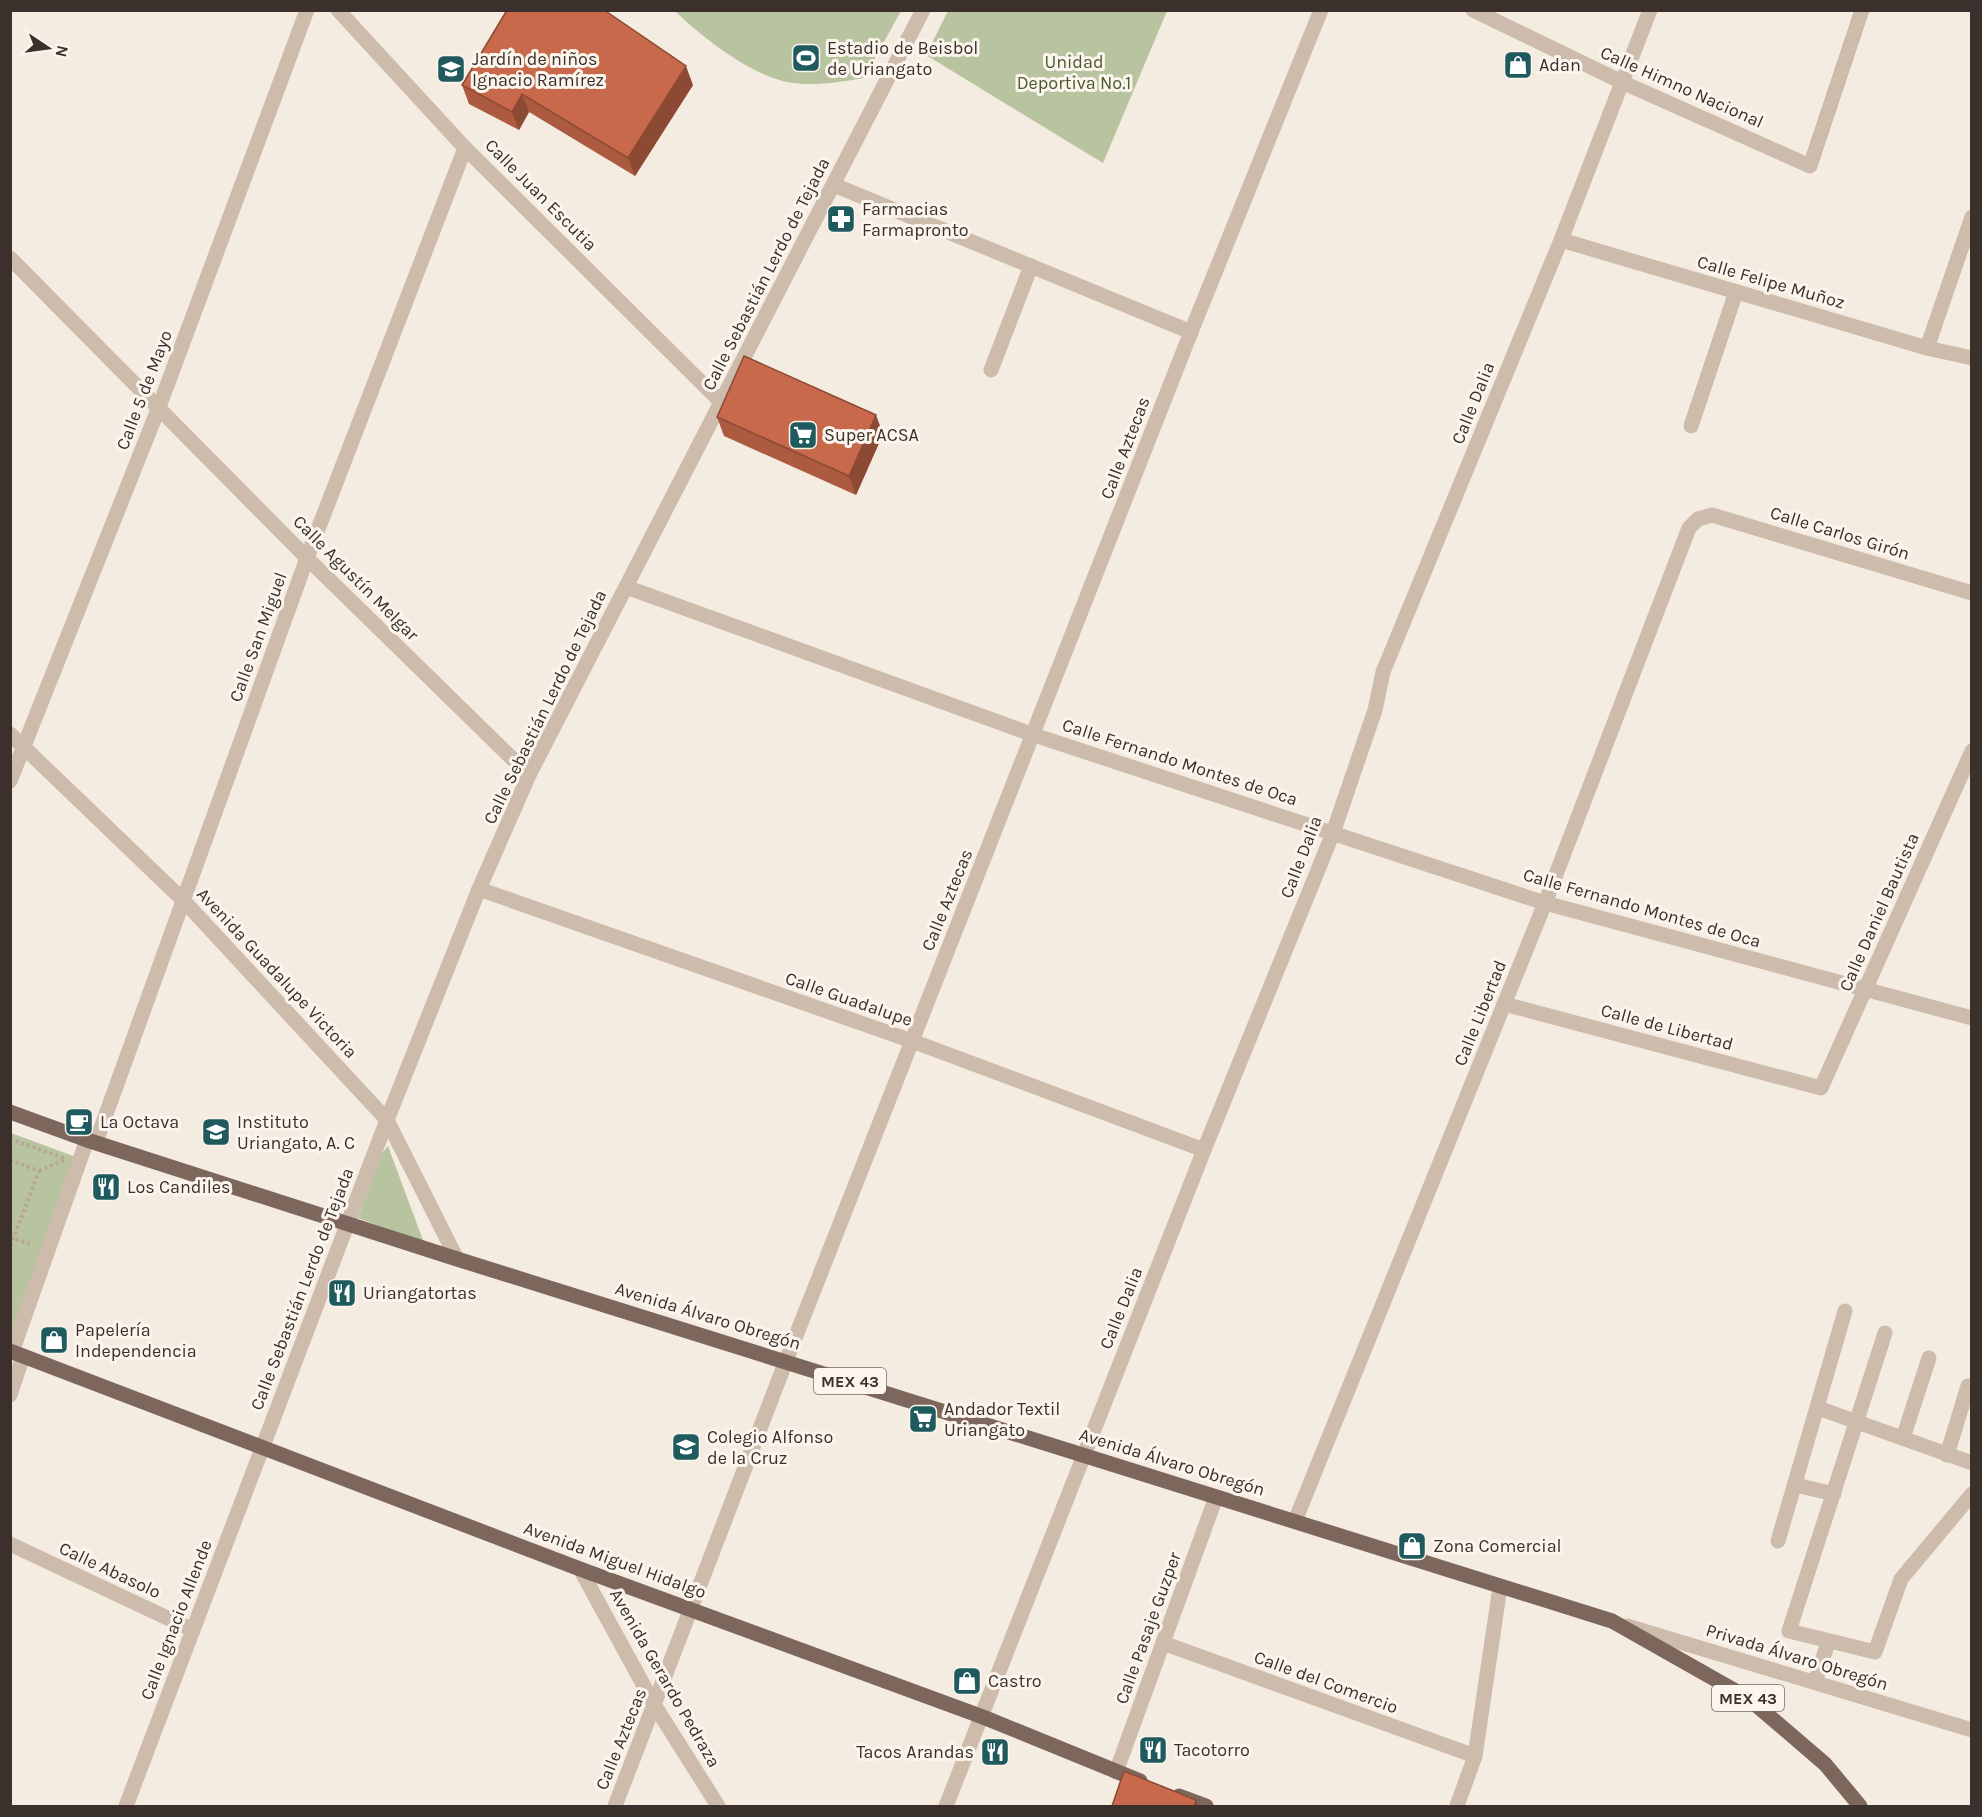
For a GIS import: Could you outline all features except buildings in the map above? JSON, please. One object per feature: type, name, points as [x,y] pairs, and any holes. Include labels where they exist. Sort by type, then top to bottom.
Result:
[{"type":"main road","name":"Avenida Álvaro Obregón","points":[[10,1112],[92,1141],[457,1259],[1612,1622],[1748,1698],[1826,1764],[1860,1806]]},
{"type":"main road","name":"Avenida Miguel Hidalgo","points":[[15,1353],[580,1569],[983,1717],[1206,1806]]},
{"type":"street","name":"Calle 5 de Mayo","points":[[10,781],[159,407],[307,10]]},
{"type":"street","name":"Calle Juan Escutia","points":[[338,10],[465,148],[722,403]]},
{"type":"street","name":"Calle Sebastián Lerdo de Tejada","points":[[263,1448],[387,1120],[479,890],[529,775],[923,10]]},
{"type":"street","name":"Calle Aztecas","points":[[615,1806],[786,1361],[1191,332],[1321,10]]},
{"type":"street","name":"Calle Himno Nacional","points":[[1473,10],[1624,83],[1810,166],[1862,10]]},
{"type":"street","name":"Calle Dalia","points":[[946,1806],[983,1717],[1083,1455],[1332,833],[1375,710],[1383,672],[1561,240],[1624,83],[1650,10]]},
{"type":"street","name":"Calle San Miguel","points":[[10,1395],[15,1353],[92,1141],[183,900],[307,558],[465,148]]},
{"type":"street","points":[[834,185],[1191,332]]},
{"type":"street","points":[[1927,348],[1971,217]]},
{"type":"street","name":"Calle Felipe Muñoz","points":[[1561,240],[1927,348],[1971,358]]},
{"type":"street","name":"Calle Agustín Melgar","points":[[10,258],[307,558],[529,775]]},
{"type":"street","points":[[991,370],[1031,266]]},
{"type":"street","points":[[1691,426],[1736,292]]},
{"type":"street","name":"Calle Carlos Girón","points":[[1698,519],[1712,515],[1971,593]]},
{"type":"street","name":"Calle Libertad","points":[[1295,1521],[1545,903],[1689,528],[1698,519]]},
{"type":"street","name":"Calle Fernando Montes de Oca","points":[[626,587],[1034,735],[1545,903],[1971,1018]]},
{"type":"street","name":"Avenida Guadalupe Victoria","points":[[10,734],[183,900],[387,1120],[457,1259]]},
{"type":"street","name":"Calle Daniel Bautista","points":[[1821,1088],[1971,751]]},
{"type":"street","name":"Calle Guadalupe","points":[[479,890],[912,1041],[1204,1150]]},
{"type":"street","name":"Calle de Libertad","points":[[1504,1004],[1821,1088]]},
{"type":"street","points":[[1778,1541],[1845,1311]]},
{"type":"street","points":[[1885,1333],[1789,1631],[1828,1643],[1875,1652],[1901,1579],[1971,1494]]},
{"type":"street","points":[[1903,1438],[1929,1358]]},
{"type":"street","points":[[1947,1455],[1968,1386]]},
{"type":"street","points":[[1818,1408],[1971,1463]]},
{"type":"street","name":"Calle Ignacio Allende","points":[[126,1806],[263,1448]]},
{"type":"street","points":[[1796,1485],[1834,1494]]},
{"type":"street","name":"Calle Pasaje Guzper","points":[[1116,1772],[1216,1497]]},
{"type":"street","name":"Calle Abasolo","points":[[10,1544],[193,1630]]},
{"type":"street","name":"Avenida Gerardo Pedraza","points":[[580,1569],[655,1706],[718,1806]]},
{"type":"street","points":[[1457,1806],[1475,1756],[1500,1587]]},
{"type":"street","name":"Privada Álvaro Obregón","points":[[1612,1622],[1971,1730]]},
{"type":"street","name":"Calle del Comercio","points":[[1163,1643],[1475,1756]]},
{"type":"street","points":[[1815,1682],[1828,1643]]},
{"type":"path","points":[[11,1140],[67,1159]]},
{"type":"path","points":[[63,1170],[67,1159]]},
{"type":"path","points":[[10,1160],[39,1171],[67,1159]]},
{"type":"path","points":[[10,1247],[39,1171]]},
{"type":"path","points":[[12,1238],[36,1246]]},
{"type":"green space","name":"Unidad Deportiva No.1","points":[[948,10],[1167,11],[1103,163],[926,55]]},
{"type":"green space","name":"Estadio de Beisbol de Uriangato","points":[[675,11],[901,11],[864,78],[806,84],[772,78],[742,63],[712,43]]},
{"type":"green space","points":[[10,1133],[76,1157],[11,1337]]},
{"type":"green space","points":[[388,1146],[424,1243],[358,1218],[381,1155]]},
{"type":"place","name":"Estadio de Beisbol de Uriangato","points":[[806,58]]},
{"type":"place","name":"Adan","points":[[1518,65]]},
{"type":"place","name":"Jardín de niños Ignacio Ramírez","points":[[451,69]]},
{"type":"place","name":"Farmacias Farmapronto","points":[[841,219]]},
{"type":"place","name":"Super ACSA","points":[[803,435]]},
{"type":"place","name":"La Octava","points":[[79,1122]]},
{"type":"place","name":"Instituto Uriangato, A. C","points":[[216,1132]]},
{"type":"place","name":"Los Candiles","points":[[106,1187]]},
{"type":"place","name":"Uriangatortas","points":[[342,1293]]},
{"type":"place","name":"Papelería Independencia","points":[[54,1340]]},
{"type":"place","name":"Andador Textil Uriangato","points":[[923,1419]]},
{"type":"place","name":"Colegio Alfonso de la Cruz","points":[[686,1447]]},
{"type":"place","name":"Zona Comercial","points":[[1412,1546]]},
{"type":"place","name":"Castro","points":[[967,1681]]},
{"type":"place","name":"Tacotorro","points":[[1153,1750]]},
{"type":"place","name":"Tacos Arandas","points":[[995,1752]]}]
